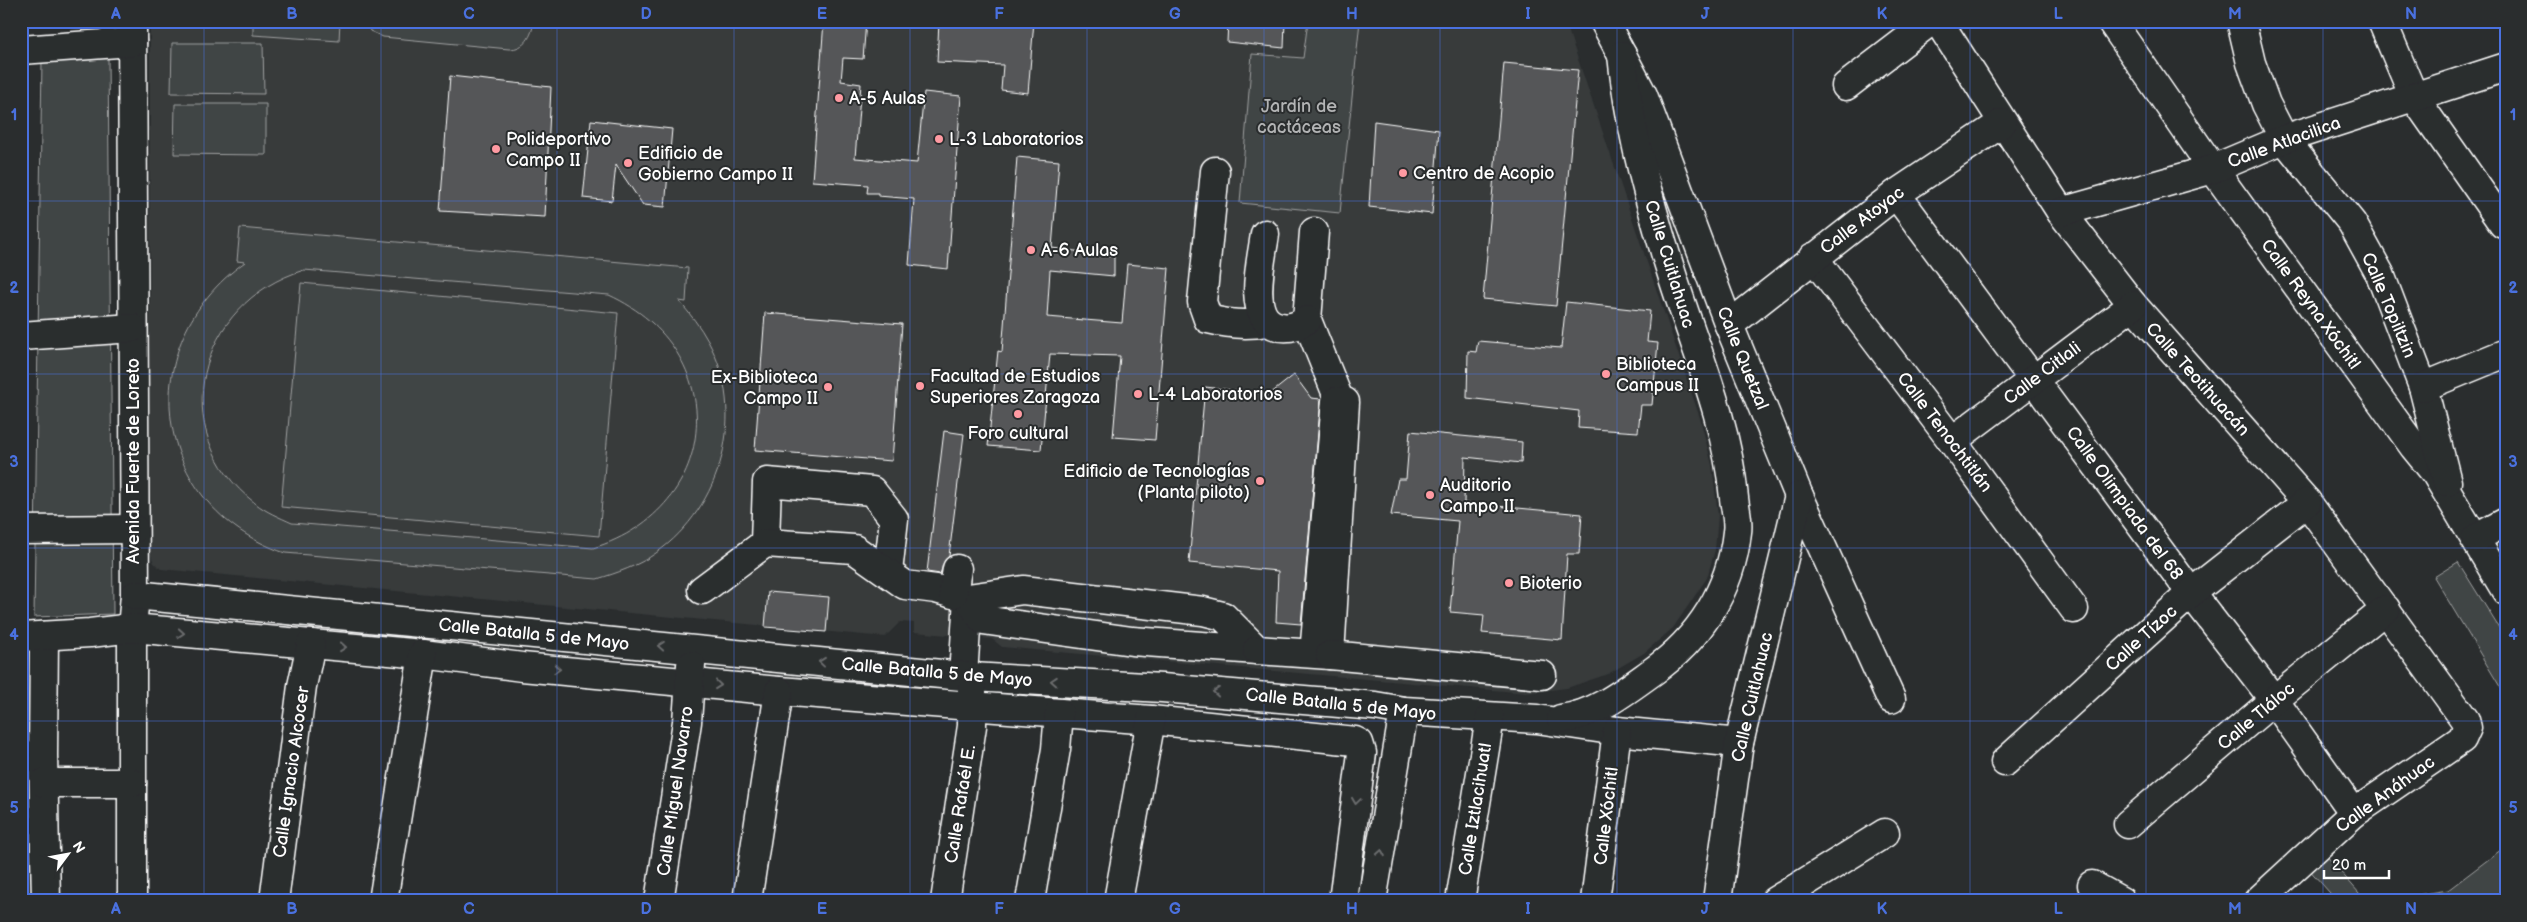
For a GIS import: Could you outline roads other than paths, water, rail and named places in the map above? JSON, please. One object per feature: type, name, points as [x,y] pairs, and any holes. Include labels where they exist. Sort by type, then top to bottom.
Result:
[{"type":"street","points":[[1846,86],[1931,21]]},
{"type":"street","name":"Calle Teotihuacán","points":[[1938,21],[2061,212],[2133,305],[2307,502],[2461,712],[2467,728]]},
{"type":"street","name":"Calle Reyna Xóchitl","points":[[2111,21],[2213,168],[2490,549],[2506,591]]},
{"type":"street","points":[[2382,21],[2414,97],[2503,224]]},
{"type":"street","name":"Calle Topiltzin","points":[[2246,22],[2260,87],[2284,139],[2352,223],[2376,265],[2397,316],[2422,387],[2452,499]]},
{"type":"street","points":[[21,50],[132,32]]},
{"type":"street","name":"Avenida Fuerte de Loreto","points":[[132,32],[132,328],[135,595],[132,628],[132,901]]},
{"type":"street","name":"Calle Quetzal","points":[[1617,33],[1643,96],[1729,325],[1799,496],[1891,698]]},
{"type":"street","name":"Calle Cuitlahuac","points":[[1537,719],[1577,717],[1594,710],[1637,682],[1680,650],[1711,612],[1724,585],[1732,561],[1738,530],[1732,476],[1719,421],[1669,265],[1636,148],[1617,33]]},
{"type":"street","name":"Calle Atlacilica","points":[[2061,212],[2213,168],[2284,139],[2506,68]]},
{"type":"street","name":"Calle Atoyac","points":[[1729,325],[1813,257],[1896,194],[2002,123]]},
{"type":"street","points":[[1215,171],[1202,302],[1208,318],[1229,324],[1252,325],[1266,322],[1283,328],[1298,325],[1307,320]]},
{"type":"street","name":"Calle Olimpiada del 68","points":[[1896,194],[2191,593],[2274,700],[2354,813]]},
{"type":"street","points":[[1314,232],[1307,320],[1340,402],[1336,401],[1322,654]]},
{"type":"street","points":[[1266,234],[1258,290],[1259,308],[1266,322]]},
{"type":"street","name":"Calle Tenochtitlán","points":[[1813,257],[1952,441],[2074,609]]},
{"type":"street","name":"Calle Citlali","points":[[1952,441],[2133,305]]},
{"type":"street","points":[[21,336],[132,328]]},
{"type":"street","points":[[2422,387],[2506,353]]},
{"type":"street","points":[[765,543],[767,482],[872,491],[894,519],[888,572]]},
{"type":"street","name":"Calle Cuitlahuac","points":[[1717,901],[1740,743],[1799,496]]},
{"type":"street","name":"Calle Tízoc","points":[[2005,762],[2191,593],[2307,502]]},
{"type":"street","points":[[2490,549],[2506,522]]},
{"type":"street","points":[[21,530],[134,529]]},
{"type":"street","points":[[702,590],[765,543],[854,549],[905,585],[936,589],[959,587],[1023,590],[1203,611],[1223,616],[1257,650]]},
{"type":"street","points":[[959,587],[983,620],[1132,641],[1322,654],[1542,675]]},
{"type":"street","name":"Calle Rafaél E.","points":[[945,901],[972,726],[972,707],[959,587]]},
{"type":"street","name":"Calle Batalla 5 de Mayo","points":[[135,595],[968,676],[1171,688],[1375,706],[1404,711],[1490,718],[1537,719],[1618,731],[1740,743]]},
{"type":"street","name":"Calle Tláloc","points":[[2128,824],[2274,700],[2386,609]]},
{"type":"street","name":"Calle Batalla 5 de Mayo","points":[[33,637],[132,628],[423,654],[522,667],[779,691],[1150,720],[1355,741],[1359,743],[1362,753],[1343,901]]},
{"type":"street","points":[[522,667],[523,634]]},
{"type":"street","points":[[33,637],[44,783],[46,901]]},
{"type":"street","name":"Calle Ignacio Alcocer","points":[[274,901],[302,686],[311,644]]},
{"type":"street","name":"Calle Miguel Navarro","points":[[659,901],[687,722],[688,682],[693,649]]},
{"type":"street","points":[[383,901],[423,654]]},
{"type":"street","points":[[747,901],[779,691]]},
{"type":"street","points":[[1372,901],[1404,711]]},
{"type":"street","points":[[1030,901],[1056,748],[1058,713]]},
{"type":"street","name":"Calle Iztlacihuatl","points":[[1460,901],[1490,718]]},
{"type":"street","points":[[1118,901],[1150,720]]},
{"type":"street","name":"Calle Anáhuac","points":[[2258,901],[2354,813],[2462,739],[2467,728]]},
{"type":"street","name":"Calle Xóchitl","points":[[1595,901],[1618,731]]},
{"type":"street","points":[[44,783],[132,782]]},
{"type":"street","points":[[1775,901],[1885,833]]},
{"type":"street","points":[[2092,885],[2121,901]]},
{"type":"place","name":"A-5 Aulas","points":[[839,98]]},
{"type":"place","name":"L-3 Laboratorios","points":[[939,139]]},
{"type":"place","name":"Polideportivo Campo II","points":[[496,149]]},
{"type":"place","name":"Edificio de Gobierno Campo II","points":[[628,163]]},
{"type":"place","name":"Centro de Acopio","points":[[1403,173]]},
{"type":"place","name":"A-6 Aulas","points":[[1031,250]]},
{"type":"place","name":"Biblioteca Campus II","points":[[1606,374]]},
{"type":"place","name":"Facultad de Estudios Superiores Zaragoza","points":[[920,386]]},
{"type":"place","name":"Ex-Biblioteca Campo II","points":[[828,387]]},
{"type":"place","name":"L-4 Laboratorios","points":[[1138,394]]},
{"type":"place","name":"Foro cultural","points":[[1018,414]]},
{"type":"place","name":"Edificio de Tecnologías (Planta piloto)","points":[[1260,481]]},
{"type":"place","name":"Auditorio Campo II","points":[[1430,495]]},
{"type":"place","name":"Bioterio","points":[[1509,583]]},
{"type":"park label","name":"Jardín de cactáceas","points":[[1299,116]]}]
